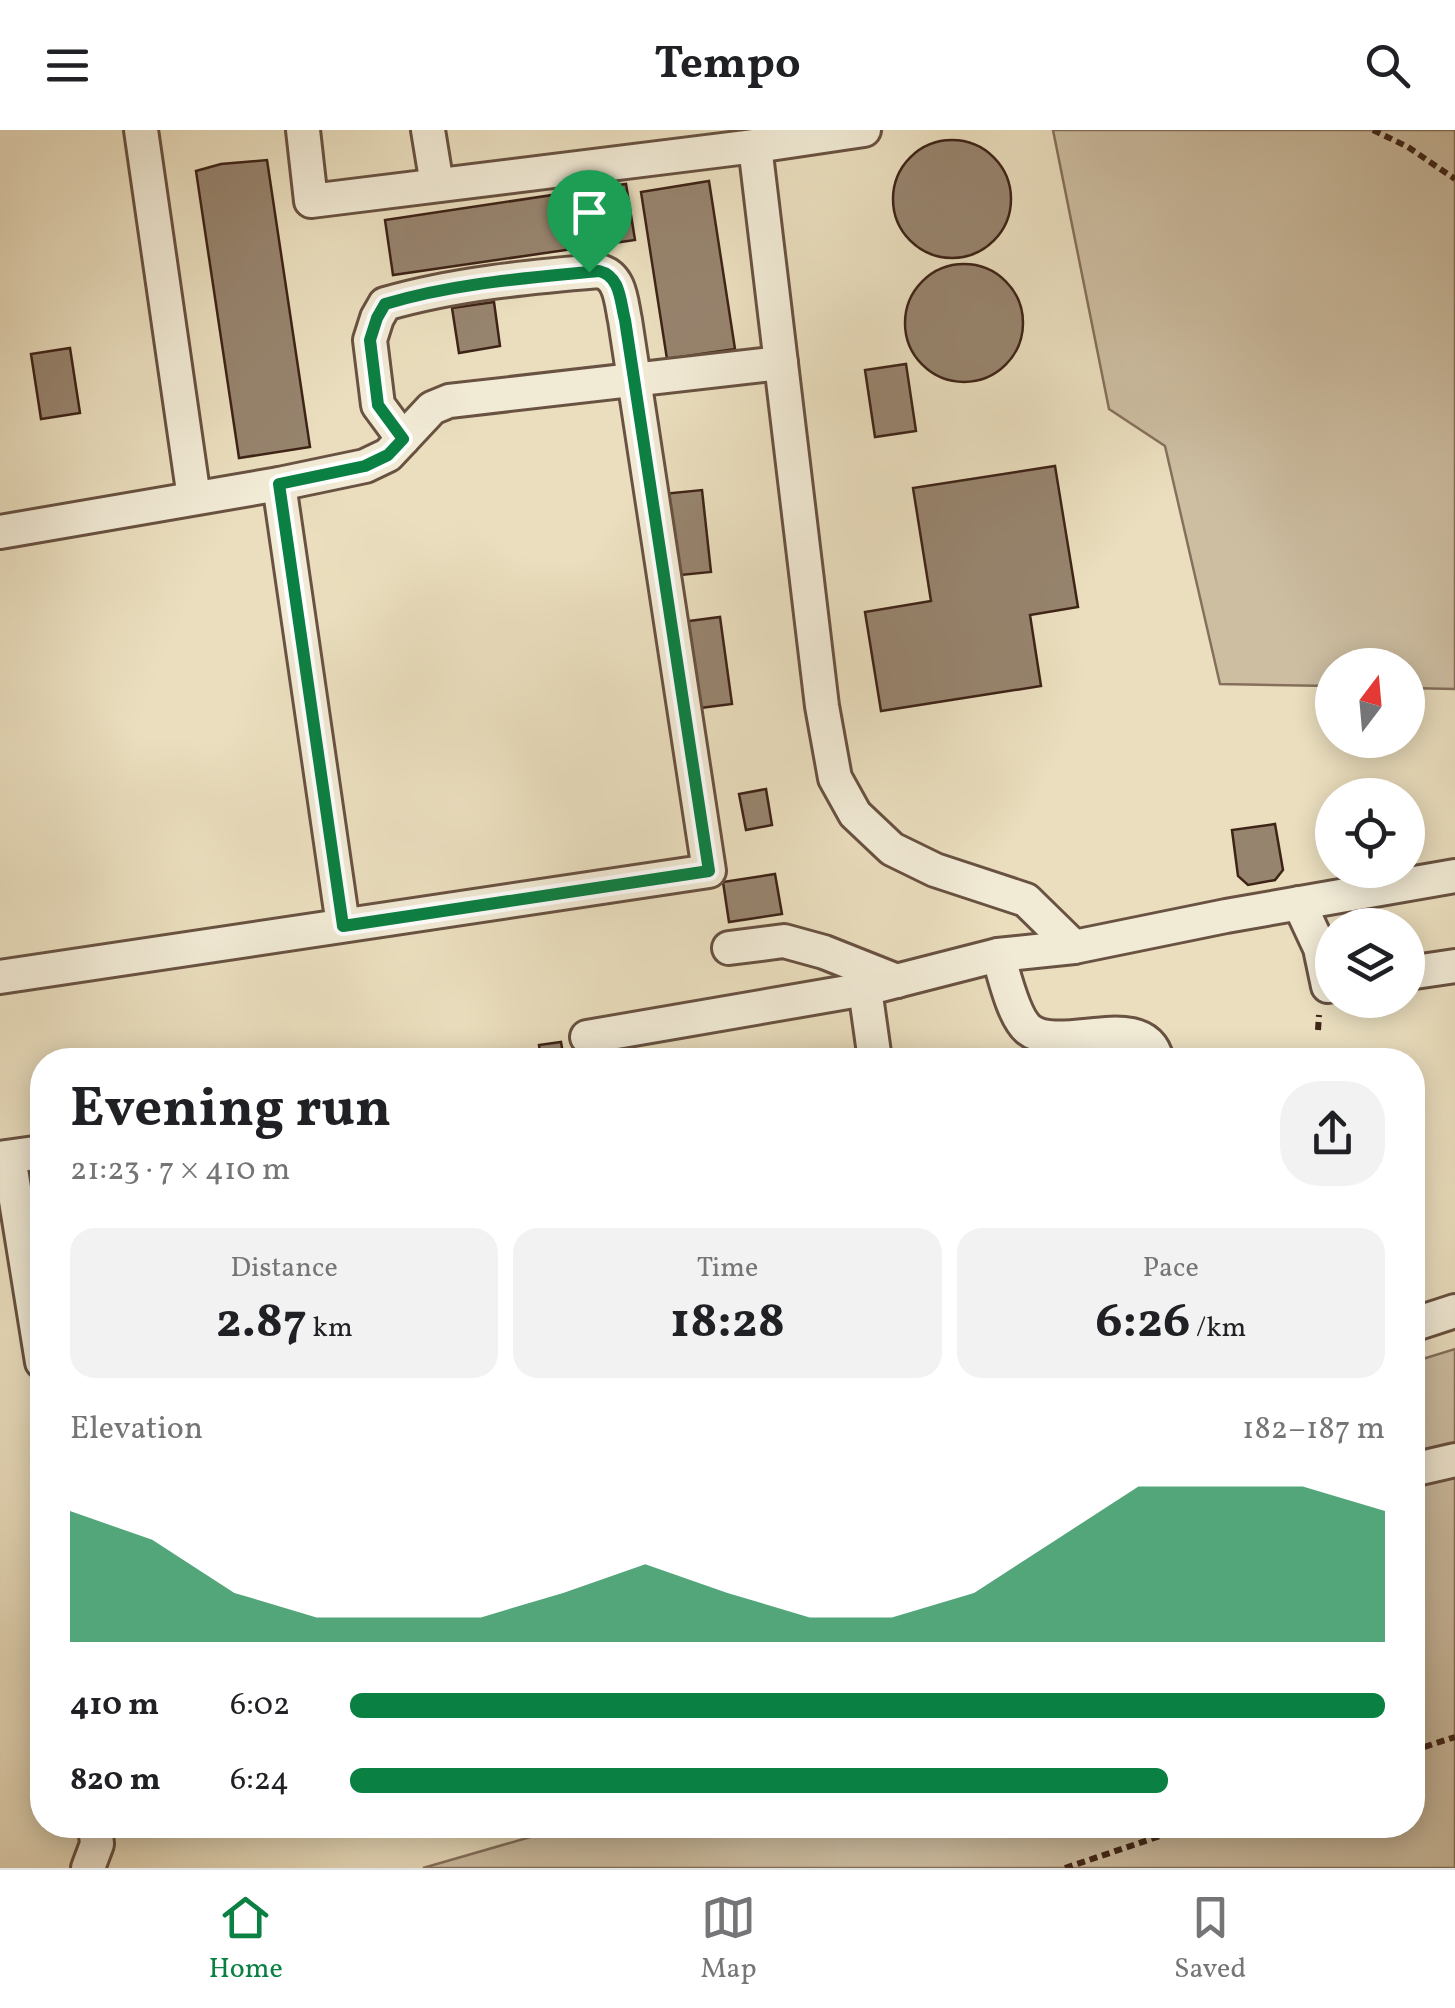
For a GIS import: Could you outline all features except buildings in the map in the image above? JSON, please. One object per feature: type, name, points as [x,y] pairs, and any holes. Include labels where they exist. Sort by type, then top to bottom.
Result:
[{"type":"lane","points":[[141,130],[194,498]]},
{"type":"lane","points":[[303,130],[311,201],[687,142],[755,146],[864,130]]},
{"type":"lane","points":[[428,130],[437,184]]},
{"type":"lane","points":[[755,146],[822,706],[835,778],[855,814],[892,849],[935,870],[1026,900],[1074,947]]},
{"type":"lane","points":[[0,976],[709,871],[621,302],[608,273],[502,281],[420,294],[385,304],[370,340],[378,405],[403,439]]},
{"type":"lane","points":[[0,532],[365,466],[388,455],[432,408],[449,401],[781,364]]},
{"type":"lane","points":[[279,484],[343,926]]},
{"type":"lane","points":[[587,1037],[865,989],[998,955],[1074,947],[1455,876]]},
{"type":"lane","points":[[1299,903],[1315,937]]},
{"type":"lane","points":[[729,948],[784,941],[897,981]]},
{"type":"lane","points":[[998,955],[1020,1019],[1030,1031],[1050,1038],[1113,1033],[1133,1036],[1151,1048]]},
{"type":"lane","points":[[1425,970],[1455,966]]},
{"type":"lane","points":[[865,989],[873,1048]]},
{"type":"lane","points":[[30,1154],[4,1157],[30,1286]]},
{"type":"lane","points":[[1425,1321],[1455,1311]]},
{"type":"lane","points":[[1425,1467],[1455,1460]]},
{"type":"lane","points":[[88,1868],[97,1838]]},
{"type":"path","points":[[1373,130],[1455,179]]},
{"type":"path","points":[[1425,1747],[1455,1737]]},
{"type":"path","points":[[1066,1868],[1155,1838]]},
{"type":"shaded area","points":[[1053,130],[1455,130],[1455,689],[1425,688],[1425,648],[1315,648],[1315,686],[1220,684],[1165,446],[1109,409]]},
{"type":"shaded area","points":[[1455,1349],[1455,1445],[1425,1454],[1425,1358]]},
{"type":"shaded area","points":[[1455,1474],[1455,1868],[423,1868],[527,1838],[1425,1838],[1425,1483]]},
{"type":"route","points":[[599,271],[613,277],[625,320],[709,871],[343,926],[279,484],[365,466],[388,455],[403,439],[378,405],[370,340],[385,304],[420,294],[502,281],[589,272],[599,271]]}]
